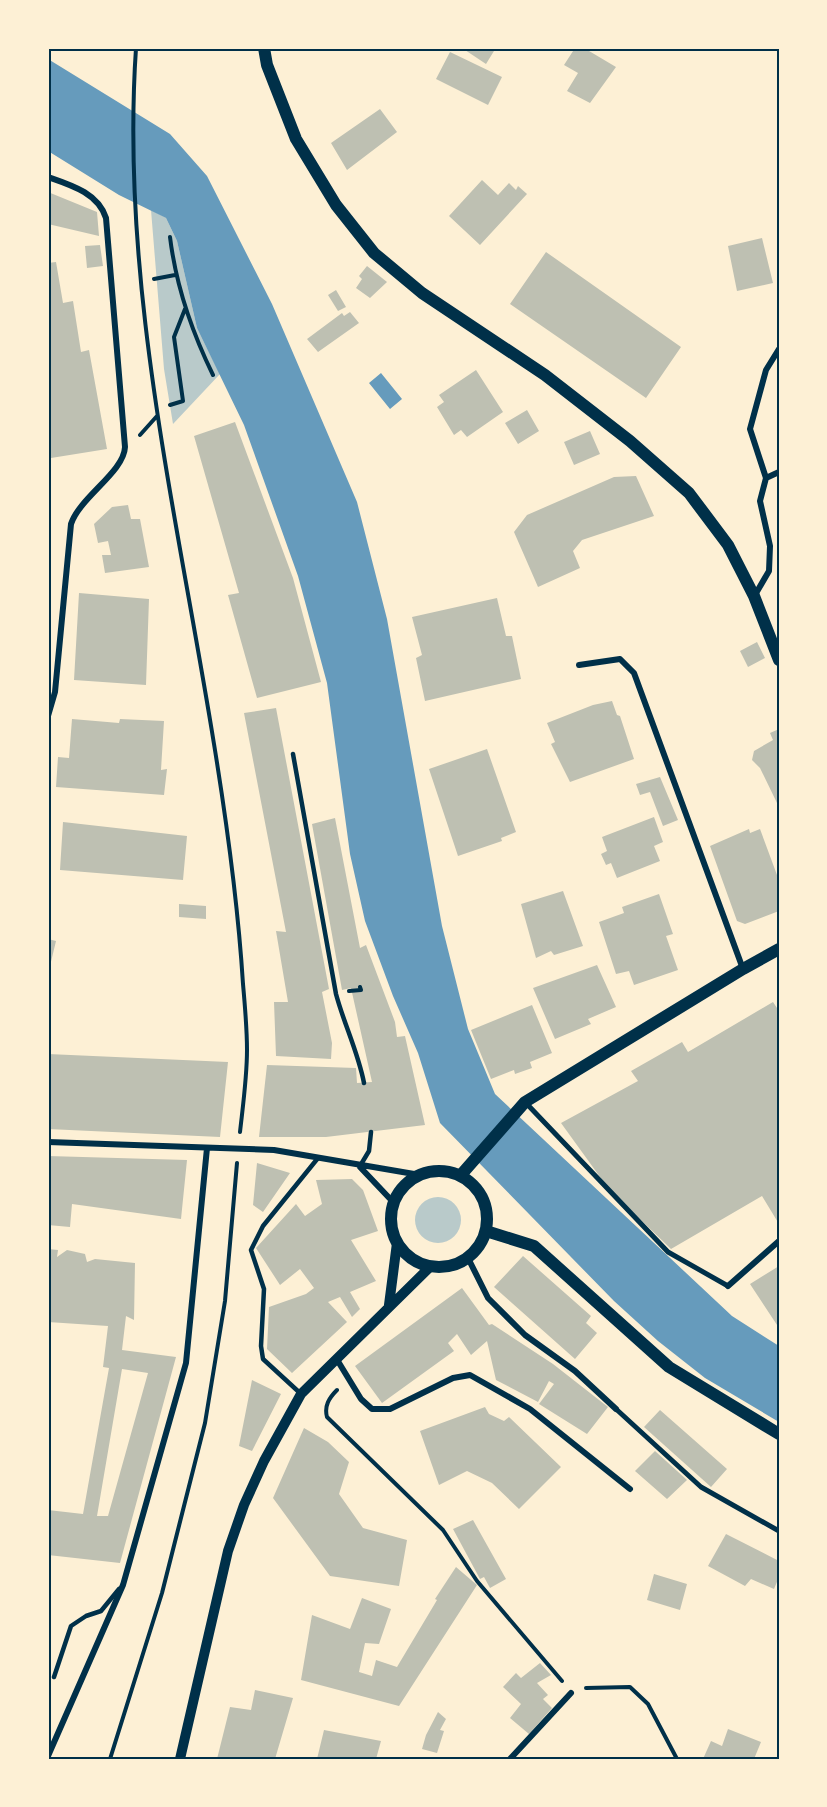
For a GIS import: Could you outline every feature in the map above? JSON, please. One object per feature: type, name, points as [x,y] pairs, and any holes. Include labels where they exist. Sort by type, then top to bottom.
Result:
[{"type":"main road","points":[[264,48],[267,65],[296,139],[336,205],[374,253],[422,293],[544,375],[630,441],[688,492],[728,545],[754,596],[779,660]]},
{"type":"main road","points":[[460,1176],[525,1102],[743,969],[779,950]]},
{"type":"main road","points":[[440,1172],[460,1176],[473,1185],[483,1199],[487,1215],[486,1231],[479,1246],[468,1258],[443,1268],[417,1263],[396,1242],[391,1216],[394,1203],[400,1191],[420,1175],[440,1172]]},
{"type":"main road","points":[[486,1231],[534,1246],[669,1367],[779,1434]]},
{"type":"street","points":[[48,177],[76,187],[96,200],[102,207],[106,218],[125,447],[120,461],[78,508],[71,524],[55,692],[48,716]]},
{"type":"street","points":[[754,596],[769,571],[770,546],[760,501],[766,478],[750,429],[766,370],[779,349]]},
{"type":"street","points":[[766,478],[779,472]]},
{"type":"street","points":[[579,664],[620,658],[633,673],[743,969]]},
{"type":"street","points":[[525,1102],[668,1252],[728,1286],[779,1241]]},
{"type":"street","points":[[48,1142],[274,1150],[420,1175]]},
{"type":"street","points":[[48,1756],[123,1585],[186,1363],[207,1148]]},
{"type":"street","points":[[360,1166],[394,1203]]},
{"type":"street","points":[[389,1305],[396,1242]]},
{"type":"street","points":[[468,1258],[488,1298],[525,1335],[574,1371],[701,1487],[779,1531]]},
{"type":"street","points":[[180,1759],[234,1532],[253,1482],[301,1394],[430,1267]]},
{"type":"street","points":[[336,1359],[361,1399],[372,1409],[390,1409],[453,1378],[470,1375],[530,1408],[630,1489]]},
{"type":"street","points":[[510,1759],[571,1693]]},
{"type":"lane","points":[[292,754],[336,994],[359,1058],[364,1083]]},
{"type":"lane","points":[[360,1166],[369,1151],[371,1132]]},
{"type":"lane","points":[[301,1394],[263,1359],[261,1346],[264,1289],[251,1250],[263,1226],[318,1158]]},
{"type":"lane","points":[[54,1677],[71,1626],[86,1616],[101,1611],[123,1585]]},
{"type":"path","points":[[110,1759],[162,1593],[206,1423],[225,1301],[247,1050],[240,937],[223,796],[161,446],[134,222],[133,90],[136,48]]},
{"type":"path","points":[[170,237],[175,275],[185,309],[193,334],[213,375]]},
{"type":"path","points":[[154,279],[175,275]]},
{"type":"path","points":[[170,405],[183,401],[174,337],[185,309]]},
{"type":"path","points":[[352,991],[361,990],[360,987]]},
{"type":"path","points":[[347,1377],[329,1399],[325,1410],[327,1417],[443,1530],[477,1581],[571,1693],[583,1688],[607,1685],[630,1687],[648,1704],[677,1759]]},
{"type":"shaded area","points":[[151,210],[166,218],[177,241],[197,328],[220,374],[173,424],[164,369]]},
{"type":"shaded area","points":[[438,1197],[454,1204],[461,1220],[454,1236],[438,1243],[422,1236],[415,1220],[422,1204]]},
{"type":"water","points":[[48,59],[170,134],[207,176],[272,304],[357,502],[387,619],[442,926],[468,1029],[495,1094],[732,1316],[779,1346],[779,1422],[705,1378],[658,1341],[614,1301],[440,1123],[418,1053],[393,996],[365,921],[350,854],[327,683],[298,576],[244,425],[197,328],[177,241],[166,218],[119,195],[48,151]]},
{"type":"water","points":[[381,373],[402,399],[390,409],[369,383]]},
{"type":"building","points":[[462,48],[490,48],[494,51],[486,64]]},
{"type":"building","points":[[575,48],[584,48],[616,67],[590,103],[567,91],[578,73],[564,65]]},
{"type":"building","points":[[450,52],[502,77],[488,105],[436,79]]},
{"type":"building","points":[[380,109],[397,132],[347,170],[331,143]]},
{"type":"building","points":[[482,180],[498,195],[509,183],[516,190],[518,186],[527,194],[480,245],[449,216]]},
{"type":"building","points":[[48,192],[97,212],[99,236],[48,224]]},
{"type":"building","points":[[762,238],[773,283],[737,291],[728,246]]},
{"type":"building","points":[[100,245],[103,266],[87,268],[85,246]]},
{"type":"building","points":[[546,252],[681,347],[646,398],[510,304]]},
{"type":"building","points":[[56,262],[63,303],[73,301],[81,352],[89,350],[107,449],[51,458],[48,425],[48,263]]},
{"type":"building","points":[[367,266],[387,282],[370,298],[356,288],[362,279],[359,276]]},
{"type":"building","points":[[336,290],[346,307],[338,311],[328,295]]},
{"type":"building","points":[[350,312],[359,323],[318,352],[307,339],[342,313],[344,316]]},
{"type":"building","points":[[476,370],[503,412],[467,437],[461,430],[454,435],[437,407],[444,402],[439,395]]},
{"type":"building","points":[[527,410],[539,431],[518,444],[505,423]]},
{"type":"building","points":[[235,422],[293,578],[321,682],[257,698],[228,595],[239,593],[194,436]]},
{"type":"building","points":[[590,431],[600,454],[574,465],[564,442]]},
{"type":"building","points":[[636,476],[654,516],[582,540],[573,551],[580,568],[538,587],[514,532],[527,515],[614,477]]},
{"type":"building","points":[[128,505],[131,519],[140,519],[149,567],[105,573],[102,555],[111,555],[108,541],[98,543],[94,524],[112,507]]},
{"type":"building","points":[[79,593],[149,599],[146,685],[74,680]]},
{"type":"building","points":[[497,598],[506,636],[512,636],[521,679],[425,701],[416,658],[422,655],[412,617]]},
{"type":"building","points":[[757,642],[765,658],[748,667],[740,651]]},
{"type":"building","points":[[612,701],[617,715],[620,716],[634,759],[570,782],[551,744],[555,742],[547,723],[593,705]]},
{"type":"building","points":[[276,708],[329,989],[322,992],[332,1043],[331,1059],[276,1056],[274,1002],[288,1002],[276,931],[286,932],[244,713]]},
{"type":"building","points":[[72,719],[119,723],[120,719],[164,721],[161,770],[167,769],[164,795],[56,787],[58,757],[69,758]]},
{"type":"building","points":[[779,729],[779,802],[777,803],[760,768],[752,760],[754,751],[773,740],[770,733]]},
{"type":"building","points":[[487,749],[516,832],[501,838],[502,841],[458,856],[429,769]]},
{"type":"building","points":[[660,777],[678,820],[663,826],[650,792],[640,795],[636,784]]},
{"type":"building","points":[[654,817],[663,842],[654,846],[660,861],[617,878],[611,863],[606,865],[601,854],[607,851],[602,837]]},
{"type":"building","points":[[335,818],[360,948],[366,945],[395,1022],[397,1037],[405,1036],[425,1125],[326,1137],[259,1137],[267,1065],[356,1068],[357,1083],[372,1082],[351,988],[342,990],[312,824]]},
{"type":"building","points":[[63,822],[187,836],[183,880],[60,870]]},
{"type":"building","points":[[749,829],[750,833],[760,829],[777,875],[779,911],[745,924],[737,921],[710,846]]},
{"type":"building","points":[[563,891],[583,946],[554,955],[551,951],[536,958],[521,904]]},
{"type":"building","points":[[659,894],[673,934],[666,936],[678,970],[634,985],[629,971],[616,974],[599,922],[624,913],[622,907]]},
{"type":"building","points":[[179,904],[206,906],[206,919],[179,917]]},
{"type":"building","points":[[48,939],[56,941],[49,970],[48,970]]},
{"type":"building","points":[[597,965],[616,1007],[588,1019],[591,1024],[555,1039],[533,988]]},
{"type":"building","points":[[773,1002],[779,1011],[779,1224],[762,1196],[671,1249],[608,1188],[561,1123],[638,1081],[631,1071],[682,1042],[688,1052]]},
{"type":"building","points":[[532,1005],[552,1053],[530,1062],[532,1068],[515,1074],[514,1070],[491,1079],[471,1030]]},
{"type":"building","points":[[48,1054],[228,1062],[220,1137],[48,1129]]},
{"type":"building","points":[[48,1156],[187,1160],[181,1219],[72,1204],[70,1227],[48,1225]]},
{"type":"building","points":[[257,1163],[290,1173],[263,1212],[253,1205]]},
{"type":"building","points":[[352,1179],[363,1190],[378,1231],[351,1240],[376,1281],[350,1292],[360,1309],[352,1317],[340,1297],[328,1302],[347,1322],[292,1373],[267,1349],[269,1307],[306,1294],[314,1288],[300,1269],[280,1285],[256,1248],[296,1204],[305,1216],[322,1204],[316,1180]]},
{"type":"building","points":[[48,1249],[58,1250],[57,1257],[67,1250],[85,1254],[87,1262],[95,1259],[135,1263],[134,1320],[126,1316],[122,1350],[176,1357],[120,1563],[48,1555],[48,1510],[83,1514],[109,1368],[103,1367],[108,1326],[48,1322]],"holes":[[[122,1369],[148,1373],[108,1516],[97,1516]]]},
{"type":"building","points":[[523,1256],[591,1316],[586,1323],[597,1333],[575,1359],[494,1287]]},
{"type":"building","points":[[779,1266],[779,1328],[750,1284]]},
{"type":"building","points":[[462,1288],[489,1325],[492,1324],[553,1364],[608,1407],[587,1434],[539,1404],[554,1384],[549,1381],[538,1402],[496,1380],[487,1341],[471,1355],[457,1334],[448,1343],[454,1351],[382,1403],[355,1366]]},
{"type":"building","points":[[252,1380],[281,1394],[252,1451],[239,1446]]},
{"type":"building","points":[[485,1407],[489,1414],[504,1421],[509,1417],[561,1467],[519,1509],[492,1483],[467,1471],[439,1485],[420,1431]]},
{"type":"building","points":[[660,1410],[727,1469],[711,1487],[644,1427]]},
{"type":"building","points":[[304,1428],[328,1442],[349,1462],[339,1494],[363,1528],[407,1540],[399,1586],[330,1576],[273,1498]]},
{"type":"building","points":[[655,1451],[687,1480],[667,1499],[635,1471]]},
{"type":"building","points":[[473,1520],[506,1579],[490,1588],[484,1577],[480,1579],[453,1529]]},
{"type":"building","points":[[726,1534],[779,1561],[779,1577],[774,1589],[751,1579],[745,1586],[708,1566]]},
{"type":"building","points":[[456,1567],[477,1585],[399,1706],[301,1680],[312,1615],[350,1629],[362,1598],[391,1609],[379,1644],[365,1643],[359,1672],[372,1676],[376,1660],[397,1667],[437,1600],[435,1599]]},
{"type":"building","points":[[654,1574],[687,1584],[680,1610],[647,1600]]},
{"type":"building","points":[[540,1663],[551,1675],[537,1683],[548,1695],[543,1699],[552,1708],[529,1734],[510,1718],[521,1704],[503,1687],[516,1673],[521,1678]]},
{"type":"building","points":[[255,1690],[293,1698],[275,1759],[217,1759],[230,1707],[251,1710]]},
{"type":"building","points":[[438,1712],[446,1719],[440,1730],[444,1731],[437,1753],[422,1749],[426,1735]]},
{"type":"building","points":[[728,1729],[761,1742],[754,1759],[703,1759],[711,1741],[722,1746]]},
{"type":"building","points":[[324,1730],[381,1741],[376,1759],[317,1759]]}]
